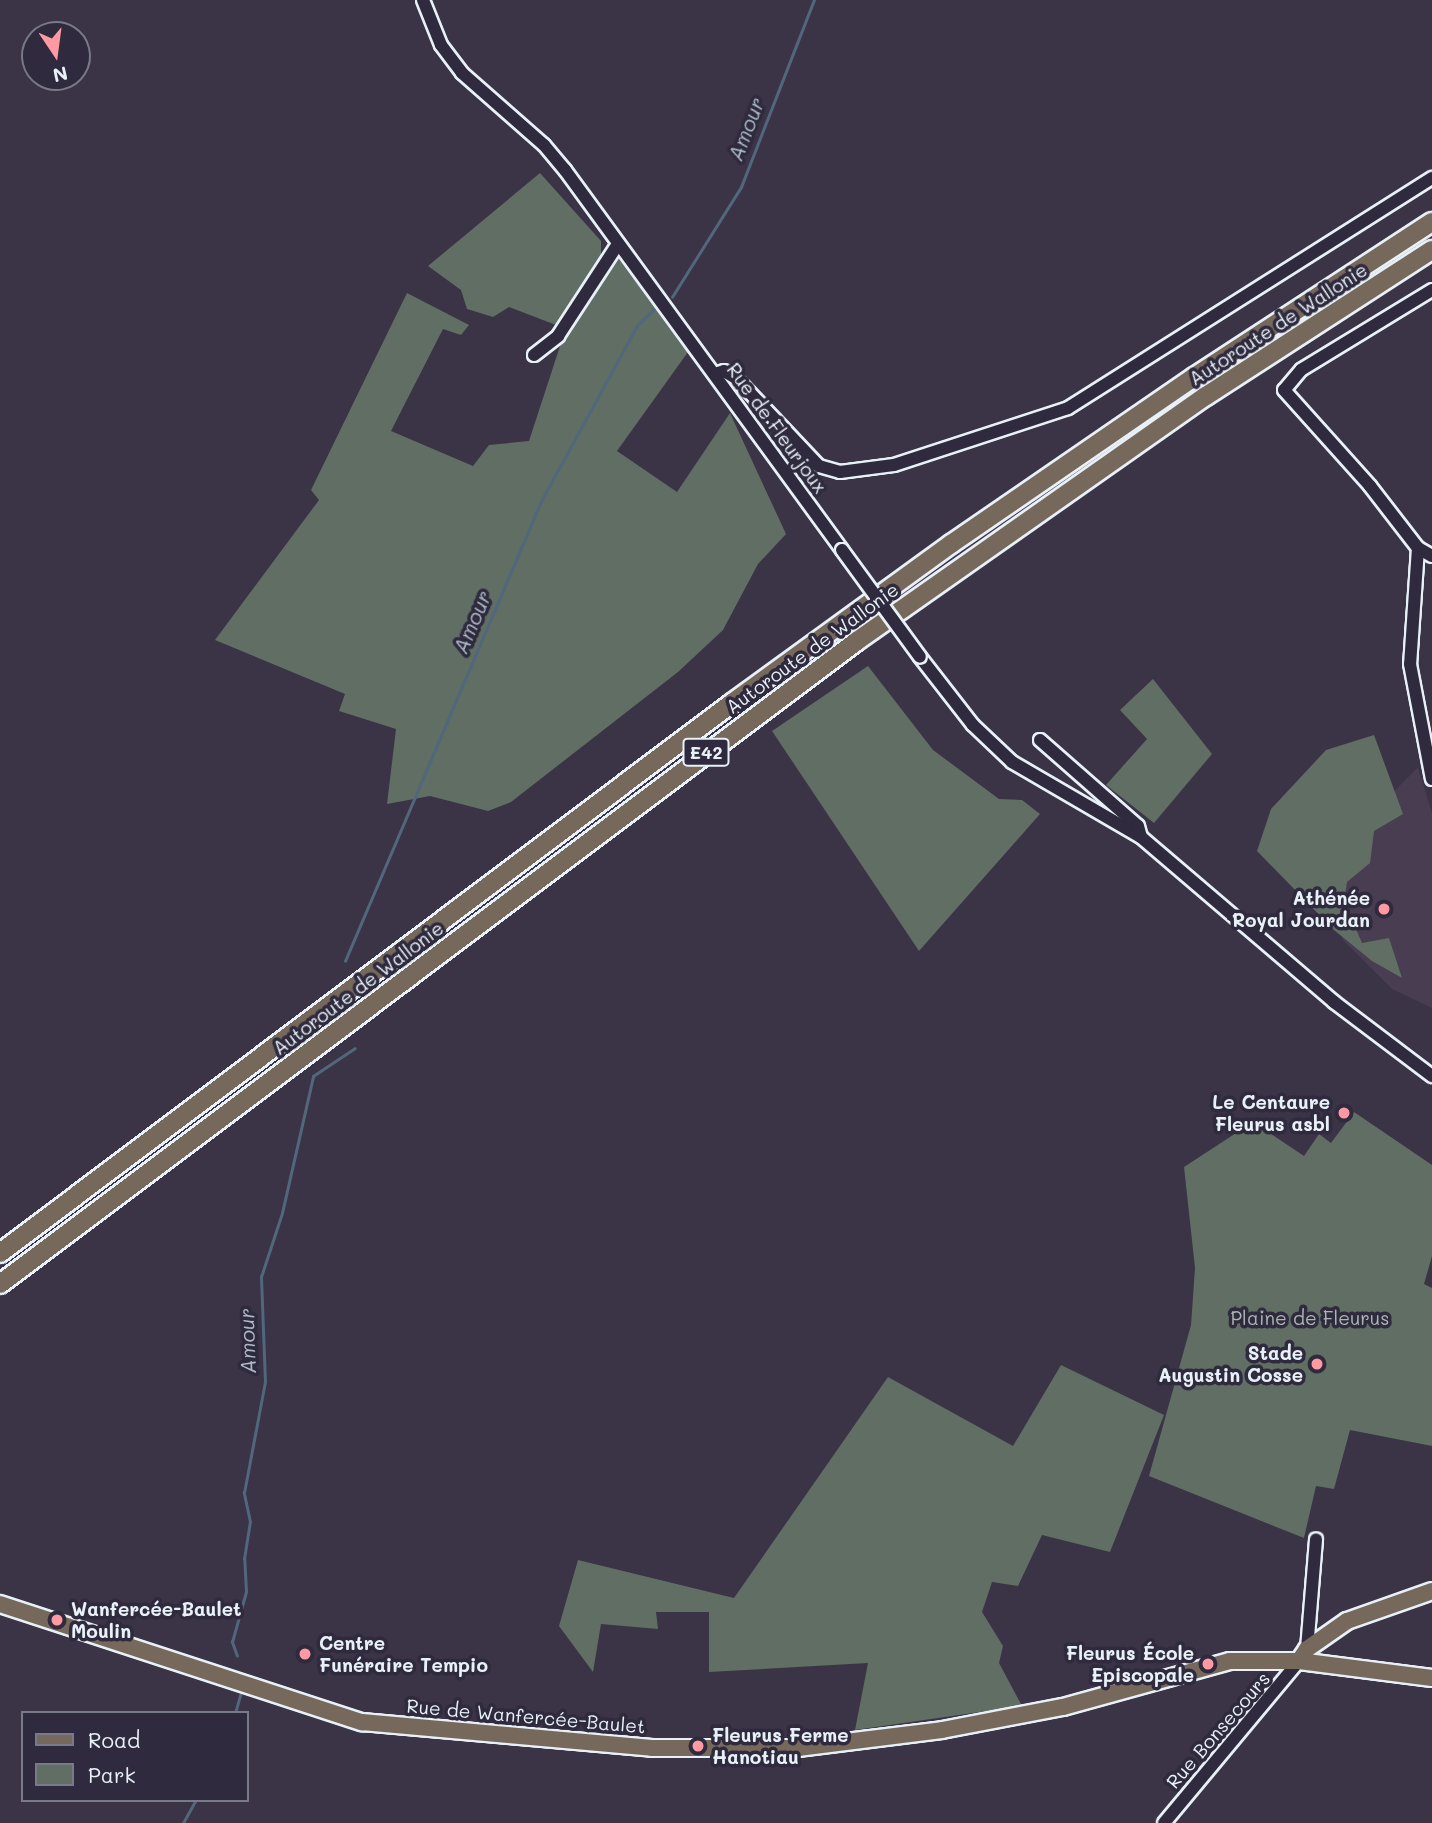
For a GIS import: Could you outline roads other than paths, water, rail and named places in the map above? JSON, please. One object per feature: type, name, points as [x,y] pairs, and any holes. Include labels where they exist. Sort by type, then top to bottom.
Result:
[{"type":"highway","name":"Autoroute de Wallonie","points":[[0,1253],[898,583],[1183,384],[1432,222]]},
{"type":"highway","name":"Autoroute de Wallonie","points":[[0,1284],[857,641],[1173,419],[1432,250]]},
{"type":"main road","points":[[1303,1655],[1347,1621],[1432,1591]]},
{"type":"main road","name":"Rue de Wanfercée-Baulet","points":[[0,1604],[362,1721],[652,1748],[798,1748],[942,1730],[1063,1707],[1230,1661],[1303,1655],[1432,1678]]},
{"type":"street","name":"Rue de Fleurjoux","points":[[423,0],[442,45],[462,73],[544,145],[715,374],[920,657],[973,725],[1012,762],[1141,837],[1334,1002],[1432,1076]]},
{"type":"street","points":[[715,374],[724,371],[736,378],[819,466],[840,472],[894,465],[1068,408],[1432,178]]},
{"type":"street","points":[[534,355],[558,335],[618,244]]},
{"type":"street","points":[[1432,290],[1301,370],[1284,390],[1370,486],[1418,548],[1432,556]]},
{"type":"street","points":[[1418,548],[1410,664],[1432,779]]},
{"type":"street","name":"Rue de Fleurjoux","points":[[1040,740],[1138,825],[1141,837]]},
{"type":"street","points":[[1303,1655],[1316,1539]]},
{"type":"street","name":"Rue Bonsecours","points":[[1164,1823],[1303,1655]]},
{"type":"waterway","name":"Amour","points":[[672,297],[741,187],[814,0]]},
{"type":"waterway","name":"Amour","points":[[345,961],[540,503],[637,326],[654,309]]},
{"type":"waterway","name":"Amour","points":[[237,1656],[232,1642],[246,1592],[244,1559],[250,1522],[244,1493],[265,1382],[261,1277],[282,1213],[313,1076],[355,1048]]},
{"type":"waterway","name":"Amour","points":[[236,1711],[240,1695]]},
{"type":"waterway","name":"Amour","points":[[183,1823],[195,1802]]},
{"type":"place","name":"Athénée Royal Jourdan","points":[[1384,909]]},
{"type":"place","name":"Le Centaure Fleurus asbl","points":[[1344,1113]]},
{"type":"place","name":"Stade Augustin Cosse","points":[[1317,1364]]},
{"type":"place","name":"Wanfercée-Baulet Moulin","points":[[57,1620]]},
{"type":"place","name":"Centre Funéraire Tempio","points":[[305,1654]]},
{"type":"place","name":"Fleurus École Episcopale","points":[[1208,1664]]},
{"type":"place","name":"Fleurus Ferme Hanotiau","points":[[698,1746]]},
{"type":"park label","name":"Plaine de Fleurus","points":[[1310,1318]]}]
